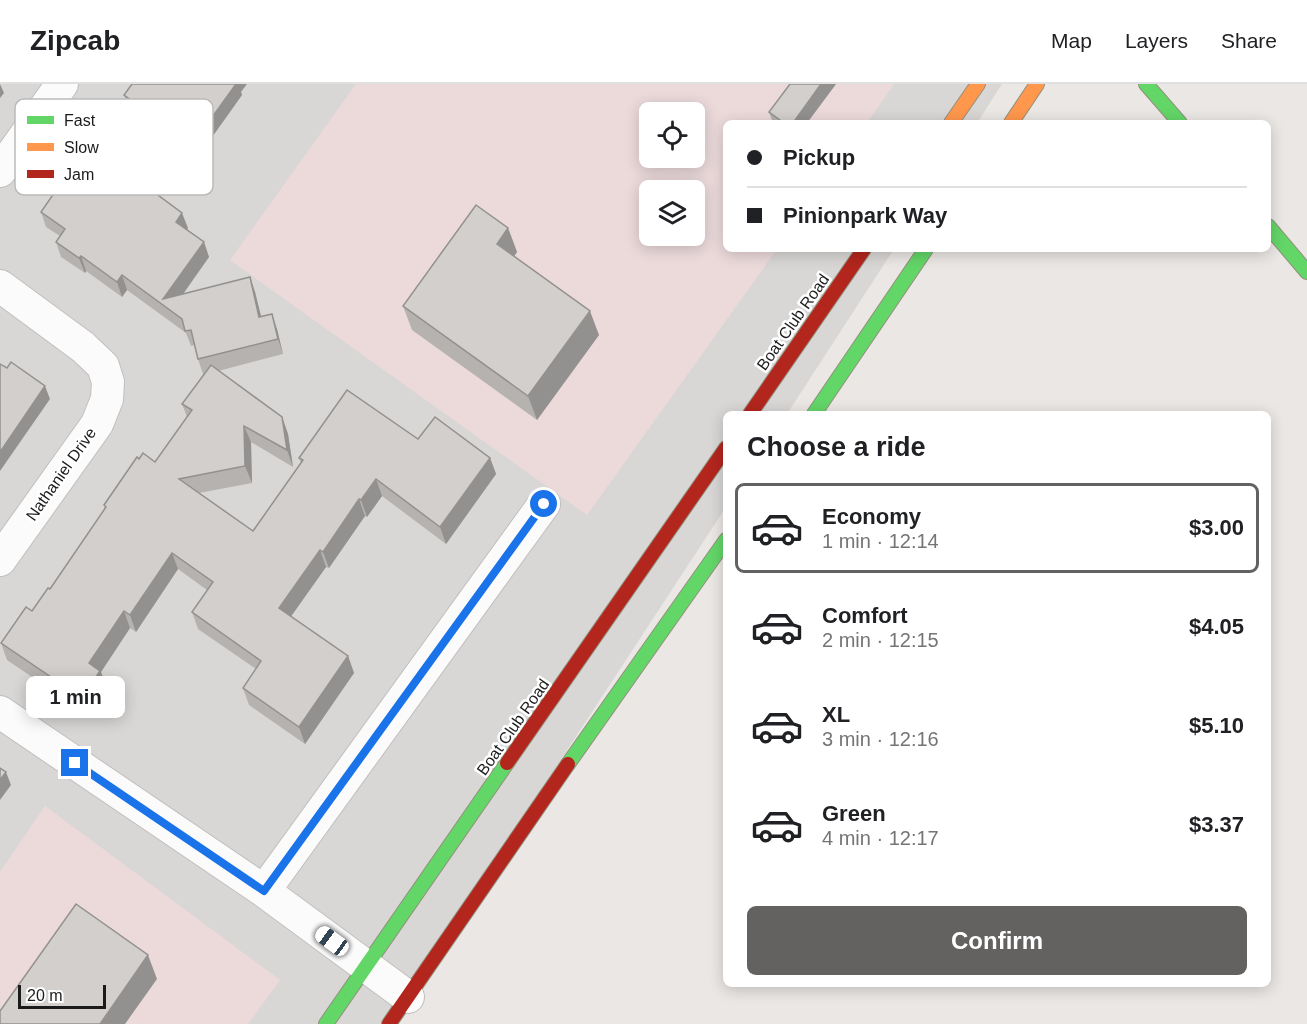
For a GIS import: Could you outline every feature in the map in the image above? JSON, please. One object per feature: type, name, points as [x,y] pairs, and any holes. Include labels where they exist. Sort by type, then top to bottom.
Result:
[{"type":"main road","points":[[953,120],[978,84]]},
{"type":"main road","points":[[1013,120],[1037,84]]},
{"type":"main road","points":[[1146,84],[1177,120]]},
{"type":"main road","points":[[1271,230],[1307,272]]},
{"type":"main road","name":"Boat Club Road","points":[[752,411],[862,252]]},
{"type":"main road","points":[[816,411],[924,252]]},
{"type":"main road","name":"Boat Club Road","points":[[326,1024],[723,452]]},
{"type":"main road","points":[[389,1024],[585,738],[723,544]]},
{"type":"street","points":[[51,99],[62,84]]},
{"type":"street","points":[[0,171],[15,150]]},
{"type":"street","name":"Nathaniel Drive","points":[[0,286],[83,347],[103,366],[108,382],[107,399],[97,424],[0,560]]},
{"type":"street","points":[[264,891],[544,504]]},
{"type":"street","points":[[0,712],[264,891],[408,997]]},
{"type":"shaded area","points":[[0,84],[1002,84],[979,120],[723,120],[723,252],[892,252],[789,411],[723,411],[723,512],[388,1024],[0,1024]]},
{"type":"shaded area","points":[[356,84],[894,84],[869,120],[723,120],[723,252],[775,252],[587,515],[230,260]]},
{"type":"shaded area","points":[[45,806],[280,980],[248,1024],[0,1024],[0,872]]},
{"type":"building","points":[[132,84],[236,84],[213,116],[213,99],[130,99],[124,95]]},
{"type":"building","points":[[790,84],[821,84],[795,120],[780,120],[769,112]]},
{"type":"building","points":[[53,195],[158,195],[182,213],[176,222],[204,242],[163,299],[250,277],[259,317],[272,314],[278,339],[198,359],[191,330],[185,331],[182,319],[122,275],[117,282],[81,256],[79,258],[56,242],[65,229],[41,212]]},
{"type":"building","points":[[476,205],[508,228],[497,244],[590,311],[528,396],[403,306]]},
{"type":"building","points":[[11,362],[45,386],[0,452],[0,364],[7,368]]},
{"type":"building","points":[[211,365],[282,417],[287,450],[244,426],[245,466],[179,479],[253,531],[303,460],[299,458],[347,390],[418,439],[435,417],[490,458],[440,527],[376,479],[361,500],[359,499],[323,552],[320,550],[279,608],[348,656],[299,727],[243,688],[261,661],[192,612],[213,582],[172,553],[130,615],[124,611],[89,663],[100,671],[82,698],[1,643],[26,607],[32,611],[48,588],[50,589],[137,457],[139,459],[143,453],[155,462],[192,410],[182,404]]},
{"type":"building","points":[[0,768],[6,772],[0,780]]},
{"type":"building","points":[[76,904],[148,955],[100,1024],[0,1024],[0,1011]]},
{"type":"traffic: fast","points":[[1146,84],[1177,120]]},
{"type":"traffic: fast","points":[[1271,230],[1307,272]]},
{"type":"traffic: fast","points":[[816,411],[924,252]]},
{"type":"traffic: fast","points":[[568,764],[723,544]]},
{"type":"traffic: fast","points":[[326,1024],[507,763]]},
{"type":"traffic: slow","points":[[953,120],[978,84]]},
{"type":"traffic: slow","points":[[1013,120],[1037,84]]},
{"type":"traffic: jam","points":[[752,411],[862,252]]},
{"type":"traffic: jam","points":[[507,763],[723,452]]},
{"type":"traffic: jam","points":[[389,1024],[568,764]]},
{"type":"route","points":[[75,763],[264,891],[544,504]]}]
